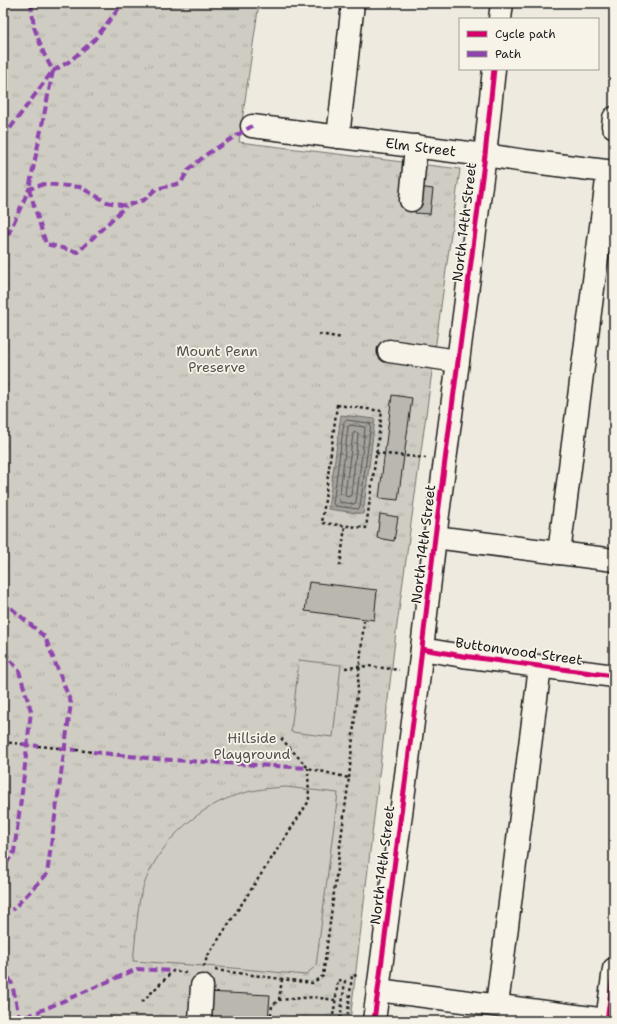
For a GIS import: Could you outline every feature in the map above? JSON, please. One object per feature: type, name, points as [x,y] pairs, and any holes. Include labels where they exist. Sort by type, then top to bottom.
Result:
[{"type":"street","points":[[338,137],[353,3]]},
{"type":"street","points":[[500,18],[502,3]]},
{"type":"street","name":"North 14th Street","points":[[374,1021],[417,691],[494,70]]},
{"type":"street","name":"Elm Street","points":[[252,126],[611,172]]},
{"type":"street","points":[[411,200],[416,146]]},
{"type":"street","points":[[559,553],[611,172]]},
{"type":"street","points":[[389,351],[458,362]]},
{"type":"street","points":[[435,537],[614,560]]},
{"type":"street","name":"Buttonwood Street","points":[[422,649],[540,667],[614,676]]},
{"type":"street","points":[[497,1005],[540,667]]},
{"type":"street","points":[[378,990],[610,1020],[614,969]]},
{"type":"street","points":[[200,1021],[201,975]]},
{"type":"path","points":[[319,334],[342,338]]},
{"type":"path","points":[[337,405],[382,411],[376,453],[366,528],[322,523],[337,405]]},
{"type":"path","points":[[376,453],[425,458]]},
{"type":"path","points":[[340,566],[345,526]]},
{"type":"path","points":[[142,1002],[173,971],[201,975],[282,979],[312,983],[323,976],[349,778],[364,621]]},
{"type":"path","points":[[344,668],[368,666],[390,669]]},
{"type":"path","points":[[280,737],[308,768],[349,778]]},
{"type":"path","points":[[3,742],[22,744]]},
{"type":"path","points":[[38,746],[59,748]]},
{"type":"path","points":[[76,750],[93,752]]},
{"type":"path","points":[[201,975],[207,957],[309,800],[308,768]]},
{"type":"path","points":[[279,1000],[282,979]]},
{"type":"path","points":[[324,1020],[331,1021],[336,1000],[338,980],[345,981],[340,1021]]},
{"type":"path","points":[[270,1021],[272,1006],[279,1000],[313,997],[336,1000]]},
{"type":"green space","name":"Mount Penn Preserve","points":[[3,3],[259,3],[239,142],[460,169],[396,632],[350,1021],[3,1021]]},
{"type":"green space","points":[[299,660],[341,665],[333,737],[291,732]]},
{"type":"green space","points":[[286,787],[338,793],[316,966],[305,975],[133,961],[141,894],[146,879],[154,864],[173,837],[198,815],[211,806],[226,799],[255,790]]},
{"type":"water","points":[[341,415],[375,419],[363,514],[328,509]]},
{"type":"building","points":[[418,187],[433,189],[430,214],[415,213]]},
{"type":"building","points":[[392,395],[412,398],[398,500],[379,498]]},
{"type":"building","points":[[380,514],[398,517],[394,541],[377,538]]},
{"type":"building","points":[[309,582],[377,590],[374,620],[305,611]]},
{"type":"building","points":[[206,992],[270,995],[268,1021],[205,1021]]},
{"type":"marked path","points":[[31,3],[34,27],[44,54],[53,71],[70,61],[94,40],[123,3]]},
{"type":"marked path","points":[[53,71],[29,189],[46,244],[78,252],[126,206]]},
{"type":"marked path","points":[[3,138],[51,73]]},
{"type":"marked path","points":[[3,246],[29,189],[44,184],[80,187],[107,202],[126,206],[144,200],[156,189],[181,183],[188,170],[207,154],[252,126]]},
{"type":"marked path","points":[[11,608],[45,637],[71,703],[47,874],[12,910]]},
{"type":"marked path","points":[[3,651],[19,671],[31,711],[14,852],[3,868]]},
{"type":"marked path","points":[[22,744],[38,746]]},
{"type":"marked path","points":[[59,748],[76,750]]},
{"type":"marked path","points":[[93,752],[156,759],[308,768]]},
{"type":"marked path","points":[[3,967],[12,984],[20,1021]]},
{"type":"marked path","points":[[3,1019],[19,1020],[137,969],[173,971]]},
{"type":"cycle path","points":[[374,1021],[485,155],[494,70]]},
{"type":"cycle path","points":[[422,649],[463,656],[614,676]]},
{"type":"cycle path","points":[[607,1021],[614,969]]},
{"type":"park label","name":"Hillside Playground","points":[[252,746]]}]
